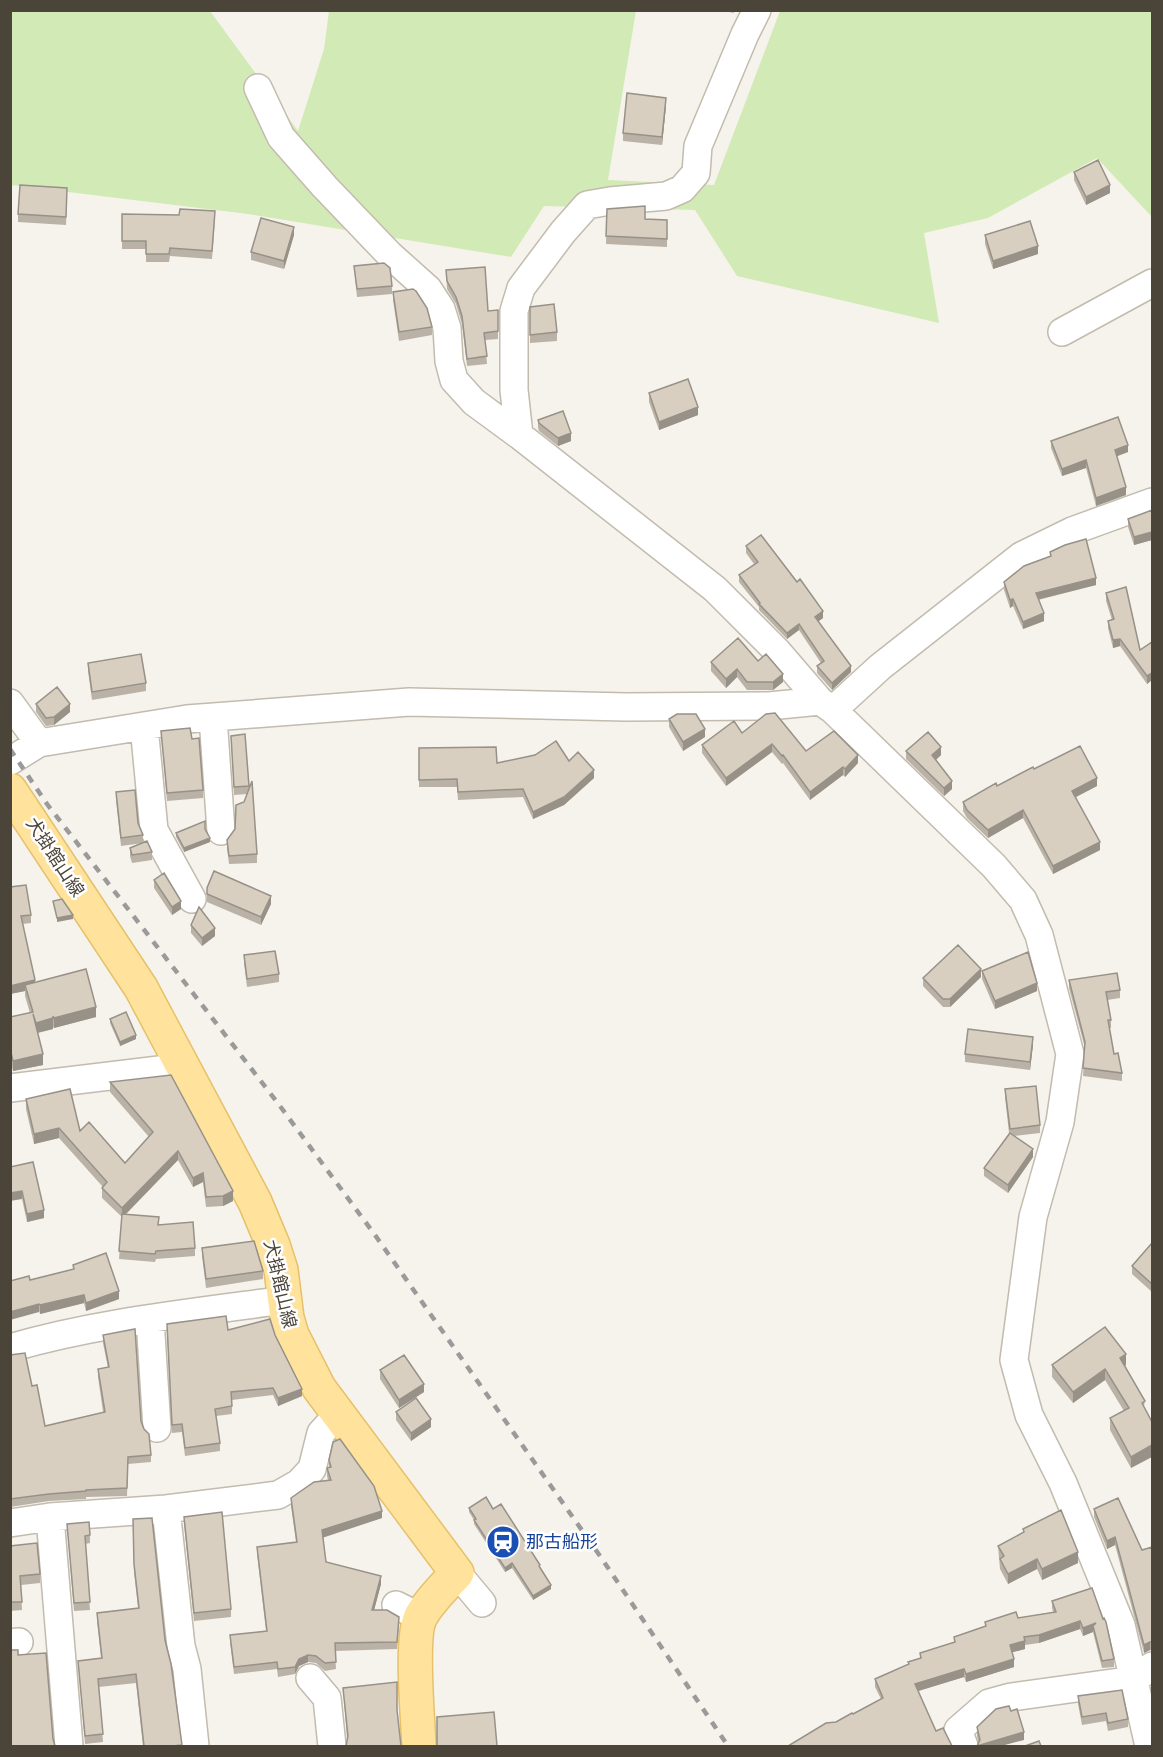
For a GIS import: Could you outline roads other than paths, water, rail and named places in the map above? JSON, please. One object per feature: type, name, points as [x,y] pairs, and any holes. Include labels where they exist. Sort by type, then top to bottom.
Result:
[{"type":"main road","name":"犬掛館山線","points":[[10,790],[141,988],[265,1223],[281,1270],[284,1300],[292,1335],[319,1388],[457,1573]]},
{"type":"main road","points":[[419,1746],[416,1643],[408,1611],[432,1600],[457,1573]]},
{"type":"street","points":[[519,435],[514,390],[514,311],[521,288],[563,232],[587,206],[610,201],[666,196],[682,189],[696,173],[698,146],[757,10]]},
{"type":"street","points":[[258,88],[281,137],[390,255],[428,289],[441,309],[447,328],[449,360],[454,380],[474,402],[716,589],[777,651],[826,706],[994,866],[1023,900],[1039,935],[1070,1054],[1060,1122],[1033,1217],[1014,1360],[1029,1415],[1063,1483],[1143,1673],[1149,1746]]},
{"type":"street","points":[[1062,332],[1152,283]]},
{"type":"street","points":[[10,761],[39,743],[144,726],[213,717],[409,702],[626,708],[826,706],[880,667],[1021,556],[1072,531],[1152,502]]},
{"type":"street","points":[[10,703],[39,743]]},
{"type":"street","points":[[213,717],[220,831]]},
{"type":"street","points":[[144,726],[154,830],[192,899]]},
{"type":"street","points":[[10,1088],[184,1067]]},
{"type":"street","points":[[10,1348],[78,1332],[150,1319],[284,1300]]},
{"type":"street","points":[[150,1319],[157,1428]]},
{"type":"street","points":[[10,1523],[50,1517],[166,1509],[278,1495],[299,1483],[312,1469],[321,1433],[339,1413]]},
{"type":"street","points":[[166,1509],[195,1746]]},
{"type":"street","points":[[50,1517],[69,1746]]},
{"type":"street","points":[[457,1573],[482,1603]]},
{"type":"street","points":[[964,1746],[958,1730],[989,1703],[1143,1673]]},
{"type":"street","points":[[310,1678],[327,1698],[332,1746]]},
{"type":"railway","points":[[10,749],[47,804],[277,1102],[375,1235],[600,1556],[728,1746]]},
{"type":"place","name":"那古船形","points":[[503,1542]]}]
